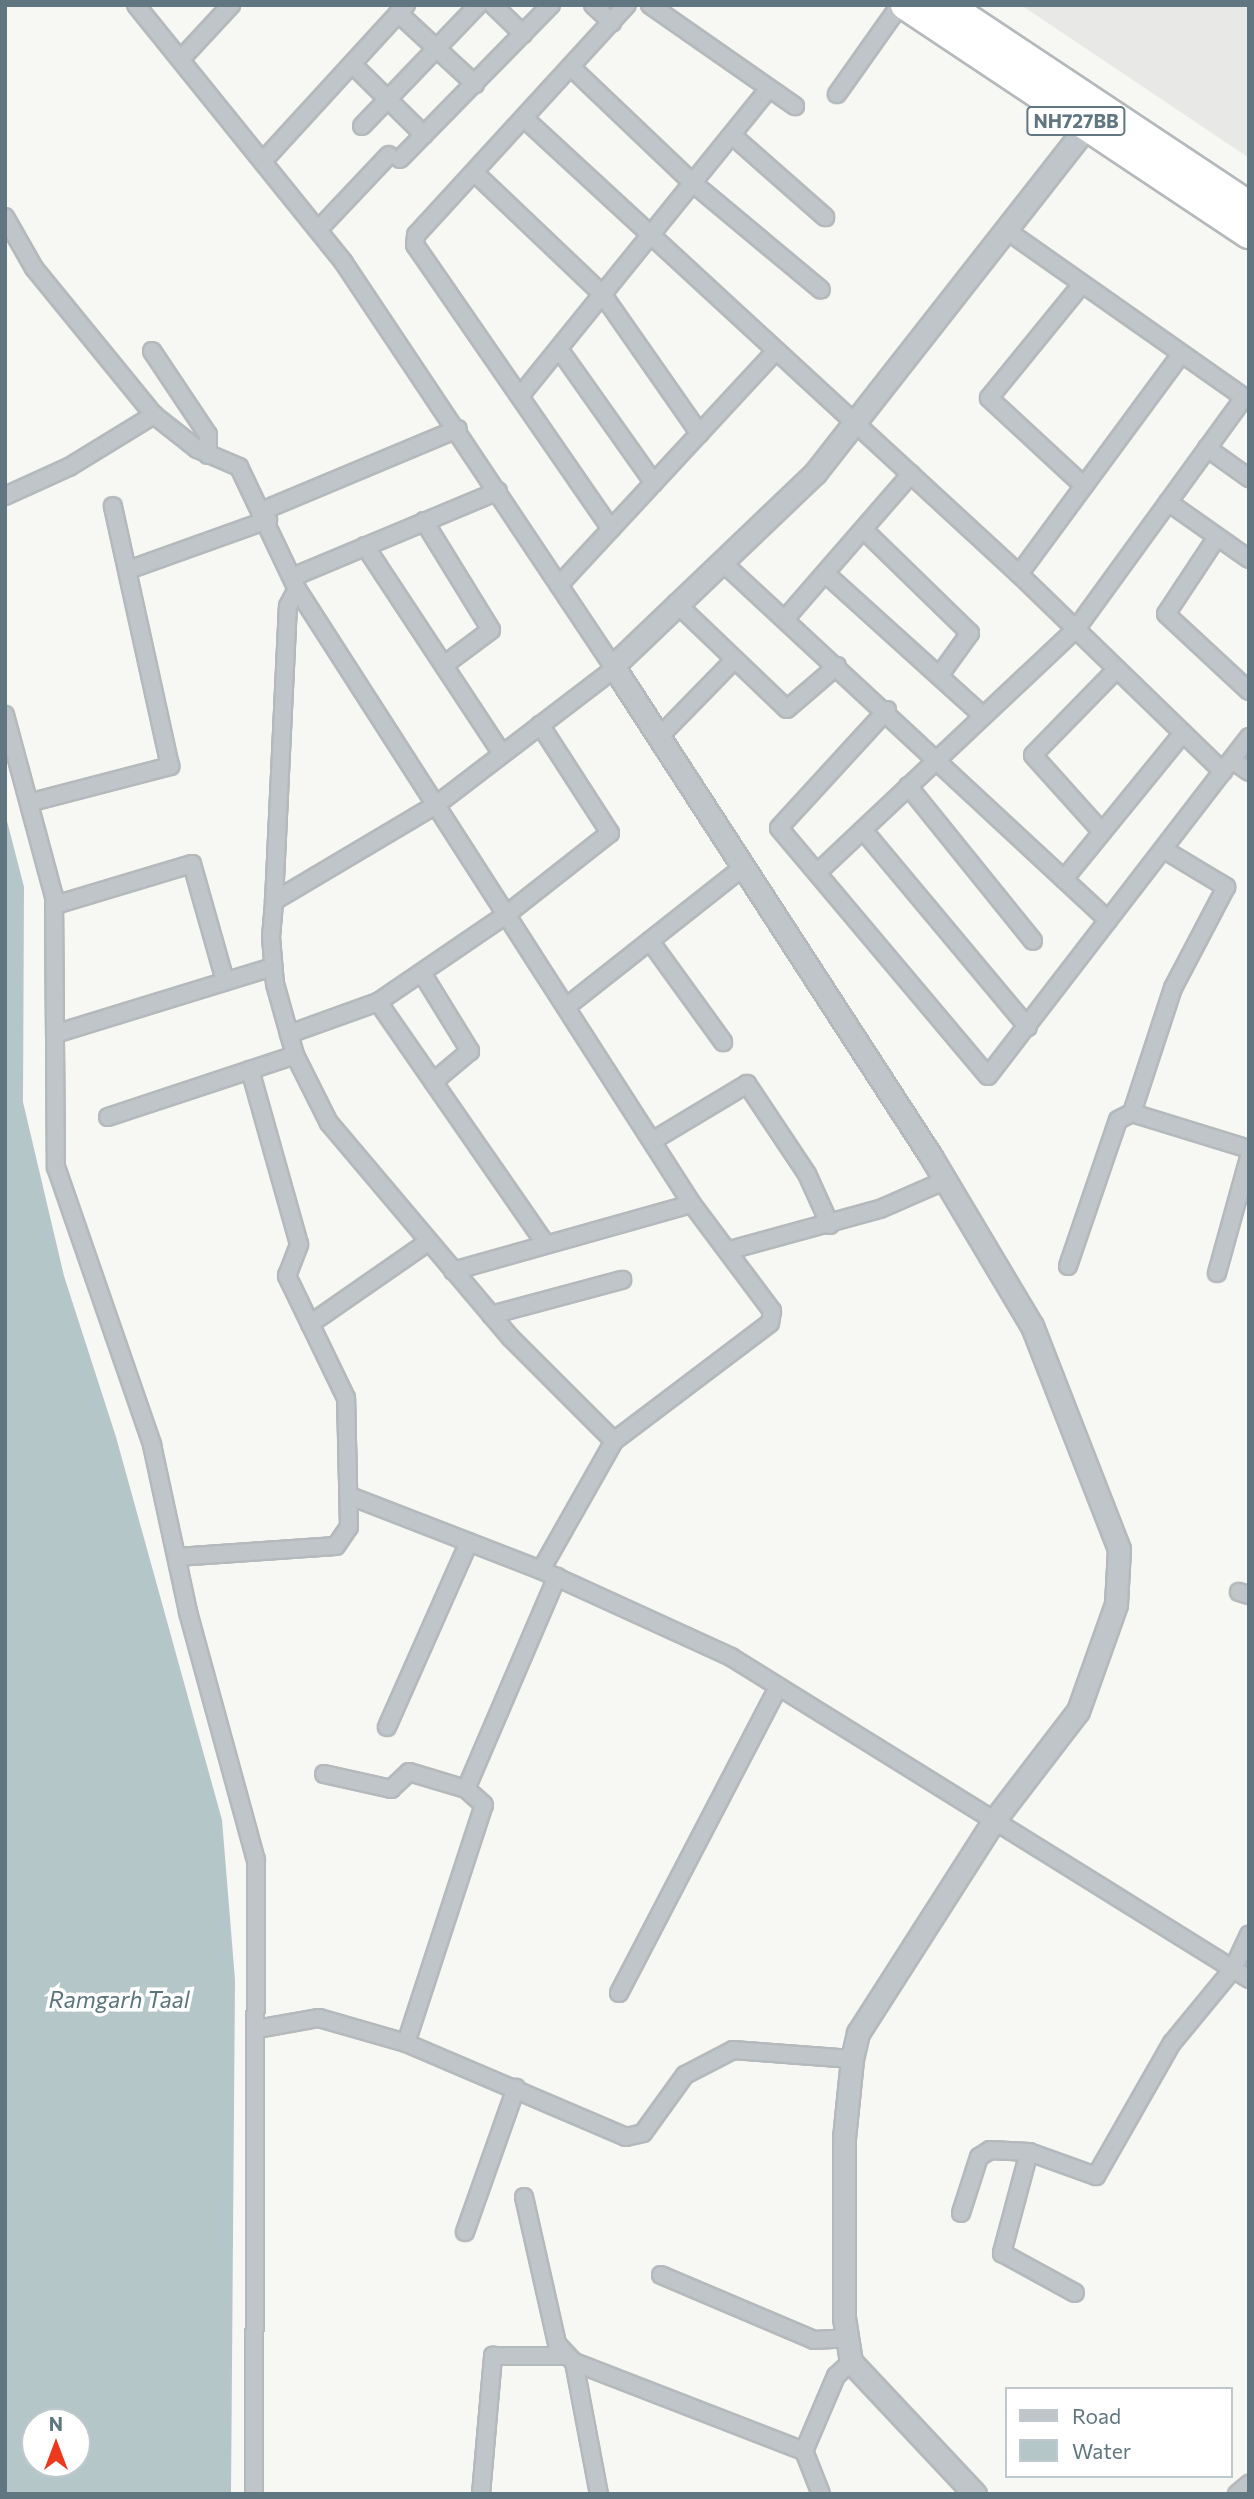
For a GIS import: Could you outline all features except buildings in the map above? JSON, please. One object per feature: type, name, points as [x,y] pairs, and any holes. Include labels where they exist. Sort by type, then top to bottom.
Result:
[{"type":"highway","name":"NH727BB","points":[[905,5],[1249,234]]},
{"type":"highway","name":"NH727BB","points":[[947,5],[1249,206]]},
{"type":"street","points":[[136,5],[318,230],[458,429],[946,1180],[1055,1373],[1119,1549],[1116,1604],[1078,1711],[995,1819],[858,2033],[852,2059],[844,2138],[847,2338],[851,2362],[975,2494]]},
{"type":"street","points":[[181,59],[231,5]]},
{"type":"street","points":[[362,126],[478,5]]},
{"type":"street","points":[[493,5],[523,34]]},
{"type":"street","points":[[318,230],[395,157],[424,135],[551,5]]},
{"type":"street","points":[[593,5],[611,23]]},
{"type":"street","points":[[611,529],[415,244],[416,235],[627,5]]},
{"type":"street","points":[[650,5],[794,106]]},
{"type":"street","points":[[837,94],[900,5]]},
{"type":"street","points":[[263,161],[402,9],[475,84]]},
{"type":"street","points":[[352,64],[424,135]]},
{"type":"street","points":[[572,68],[694,184],[821,290]]},
{"type":"street","points":[[520,396],[769,89]]},
{"type":"street","points":[[524,119],[1018,573],[1183,733],[1227,766],[1249,772]]},
{"type":"street","points":[[274,901],[436,804],[613,668],[676,603],[815,473],[1086,127]]},
{"type":"street","points":[[733,136],[825,217]]},
{"type":"street","points":[[475,173],[603,295],[700,434]]},
{"type":"street","points":[[5,217],[34,268],[154,415],[208,455],[239,467],[266,515],[296,583],[692,1203],[730,1250],[773,1319],[614,1441],[541,1570]]},
{"type":"street","points":[[818,873],[982,715],[1076,629],[1207,448],[1246,400],[1006,230]]},
{"type":"street","points":[[1082,284],[989,398],[1084,486]]},
{"type":"street","points":[[559,349],[654,483]]},
{"type":"street","points":[[559,584],[776,351]]},
{"type":"street","points":[[152,352],[208,435],[208,455]]},
{"type":"street","points":[[1018,573],[1181,354]]},
{"type":"street","points":[[5,496],[69,467],[154,415]]},
{"type":"street","points":[[128,570],[266,515],[458,429]]},
{"type":"street","points":[[1207,448],[1249,478]]},
{"type":"street","points":[[785,619],[827,574],[911,474]]},
{"type":"street","points":[[498,491],[365,546],[296,583],[288,606],[273,967],[295,1055],[329,1124],[491,1315],[614,1441]]},
{"type":"street","points":[[1168,502],[1249,559]]},
{"type":"street","points":[[31,797],[170,766],[113,506]]},
{"type":"street","points":[[424,522],[491,630],[444,666]]},
{"type":"street","points":[[864,530],[970,633],[939,676]]},
{"type":"street","points":[[1217,537],[1166,614],[1249,691]]},
{"type":"street","points":[[365,546],[502,754]]},
{"type":"street","points":[[721,561],[887,710],[1108,920]]},
{"type":"street","points":[[827,574],[982,715]]},
{"type":"street","points":[[676,603],[791,709],[837,666]]},
{"type":"street","points":[[658,738],[734,659]]},
{"type":"street","points":[[1102,832],[1033,755],[1117,669]]},
{"type":"street","points":[[887,710],[779,822],[985,1074],[1028,1027],[1249,737]]},
{"type":"street","points":[[5,715],[31,797],[55,905],[58,1033],[56,1167],[152,1445],[177,1557],[256,1860],[254,2494]]},
{"type":"street","points":[[289,1034],[378,1002],[507,914],[610,830],[540,725]]},
{"type":"street","points":[[1064,879],[1183,733]]},
{"type":"street","points":[[908,786],[1033,941]]},
{"type":"street","points":[[863,830],[1028,1027]]},
{"type":"street","points":[[1132,1113],[1173,988],[1226,887],[1163,849]]},
{"type":"street","points":[[55,905],[191,864],[225,981]]},
{"type":"street","points":[[566,1007],[743,867]]},
{"type":"street","points":[[650,941],[723,1042]]},
{"type":"street","points":[[58,1033],[273,967]]},
{"type":"street","points":[[422,972],[470,1051],[433,1082]]},
{"type":"street","points":[[378,1002],[546,1245]]},
{"type":"street","points":[[108,1117],[295,1055]]},
{"type":"street","points":[[177,1557],[336,1546],[346,1538],[350,1496],[346,1398],[287,1276],[299,1244],[250,1070]]},
{"type":"street","points":[[652,1141],[747,1084],[807,1174],[830,1225]]},
{"type":"street","points":[[1068,1266],[1118,1120],[1132,1113],[1249,1149]]},
{"type":"street","points":[[1217,1273],[1249,1158]]},
{"type":"street","points":[[730,1250],[830,1225],[946,1180]]},
{"type":"street","points":[[453,1271],[692,1203]]},
{"type":"street","points":[[310,1324],[428,1242]]},
{"type":"street","points":[[491,1315],[622,1280]]},
{"type":"street","points":[[350,1496],[541,1570],[731,1657],[1249,1979]]},
{"type":"street","points":[[387,1727],[469,1542]]},
{"type":"street","points":[[466,1789],[557,1577]]},
{"type":"street","points":[[619,1993],[778,1687]]},
{"type":"street","points":[[324,1774],[391,1789],[408,1772],[466,1789],[484,1805],[407,2043]]},
{"type":"street","points":[[961,2213],[982,2153],[1030,2152],[1096,2176],[1172,2043],[1233,1969],[1249,1934]]},
{"type":"street","points":[[257,2029],[319,2018],[407,2043],[635,2137],[685,2075],[723,2054],[770,2049],[852,2059]]},
{"type":"street","points":[[465,2232],[516,2088]]},
{"type":"street","points":[[1030,2152],[1002,2253],[1075,2293]]},
{"type":"street","points":[[524,2197],[569,2359],[599,2494]]},
{"type":"street","points":[[661,2275],[814,2340],[847,2338]]},
{"type":"street","points":[[481,2494],[493,2357],[569,2359],[804,2451]]},
{"type":"street","points":[[821,2494],[804,2451],[836,2376],[851,2362]]},
{"type":"street","points":[[1237,2494],[1249,2484]]},
{"type":"shaded area","points":[[1021,5],[1249,5],[1249,158]]},
{"type":"water","name":"Ramgarh Taal","points":[[5,813],[24,887],[23,1102],[64,1276],[116,1437],[222,1820],[235,1980],[231,2494],[5,2494]]}]
